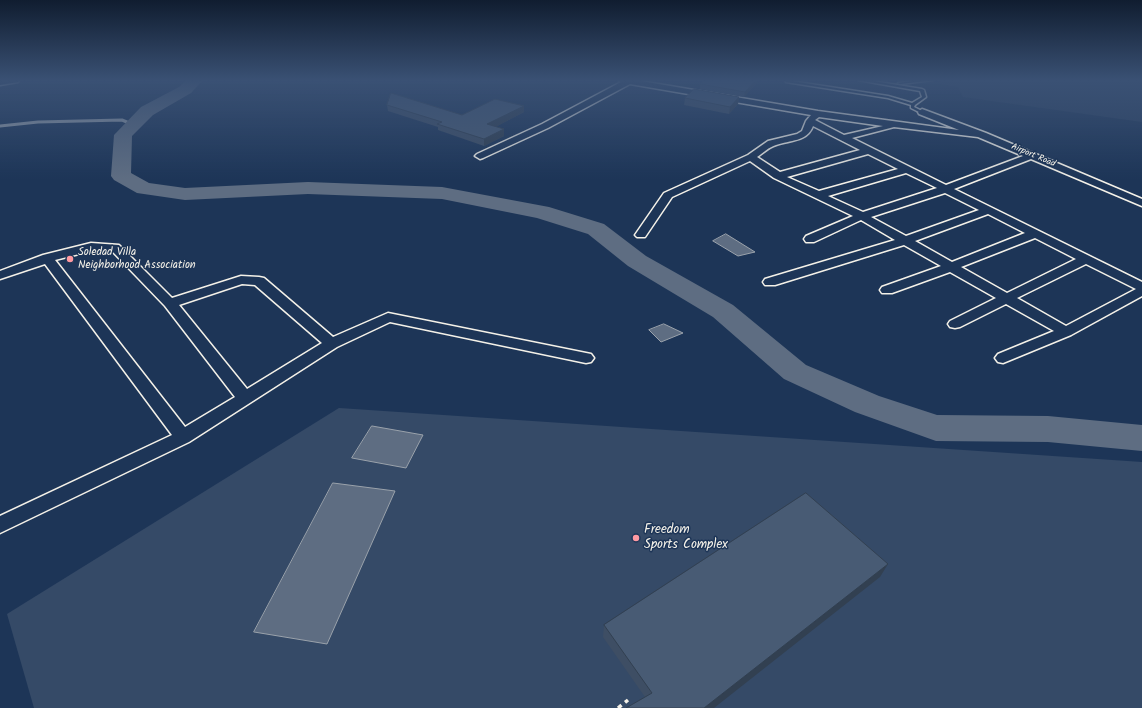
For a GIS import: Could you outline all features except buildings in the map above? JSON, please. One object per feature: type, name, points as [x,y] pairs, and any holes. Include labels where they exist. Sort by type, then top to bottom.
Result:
[{"type":"street","points":[[480,156],[545,126],[568,113]]},
{"type":"street","points":[[789,113],[814,118],[896,125],[983,135]]},
{"type":"street","name":"Airport Road","points":[[925,113],[983,135],[1142,204]]},
{"type":"street","points":[[814,118],[842,138],[867,151],[1142,287]]},
{"type":"street","points":[[641,235],[668,195],[751,157],[771,143],[800,136],[806,132],[814,118]]},
{"type":"street","points":[[842,138],[896,125]]},
{"type":"street","points":[[778,176],[867,151]]},
{"type":"street","points":[[810,239],[862,216],[945,189],[1031,156]]},
{"type":"street","points":[[751,157],[778,176],[862,216],[1066,332]]},
{"type":"street","points":[[818,195],[905,170]]},
{"type":"street","points":[[770,282],[904,241],[989,210]]},
{"type":"street","points":[[887,290],[951,267],[1034,234]]},
{"type":"street","points":[[0,275],[71,251],[91,247],[115,248],[170,303],[245,398]]},
{"type":"street","points":[[47,258],[183,437]]},
{"type":"street","points":[[955,324],[1085,259]]},
{"type":"street","points":[[170,303],[241,280],[259,281],[332,344]]},
{"type":"street","points":[[1003,358],[1066,332],[1142,291]]},
{"type":"street","points":[[0,525],[183,437],[332,344],[388,317],[586,358]]},
{"type":"path","points":[[618,708],[628,700]]},
{"type":"shaded area","points":[[1078,113],[1142,113],[1142,122]]},
{"type":"shaded area","points":[[726,234],[755,252],[738,256],[713,241]]},
{"type":"shaded area","points":[[664,324],[683,333],[661,342],[649,330]]},
{"type":"shaded area","name":"Freedom Sports Complex","points":[[339,408],[1142,462],[1142,708],[34,708],[7,614]]},
{"type":"shaded area","points":[[372,426],[423,435],[406,468],[352,458]]},
{"type":"shaded area","points":[[333,483],[395,491],[327,644],[254,632]]},
{"type":"waterway","points":[[145,113],[123,135],[121,176],[144,189],[185,194],[308,188],[442,193],[541,212],[596,229],[637,261],[723,311],[795,372],[867,404],[936,428],[1048,429],[1142,438]]},
{"type":"waterway","points":[[0,126],[38,122],[122,120],[134,125]]},
{"type":"place","name":"Soledad Villa Neighborhood Association","points":[[70,259]]},
{"type":"place","name":"Freedom Sports Complex","points":[[636,538]]}]
